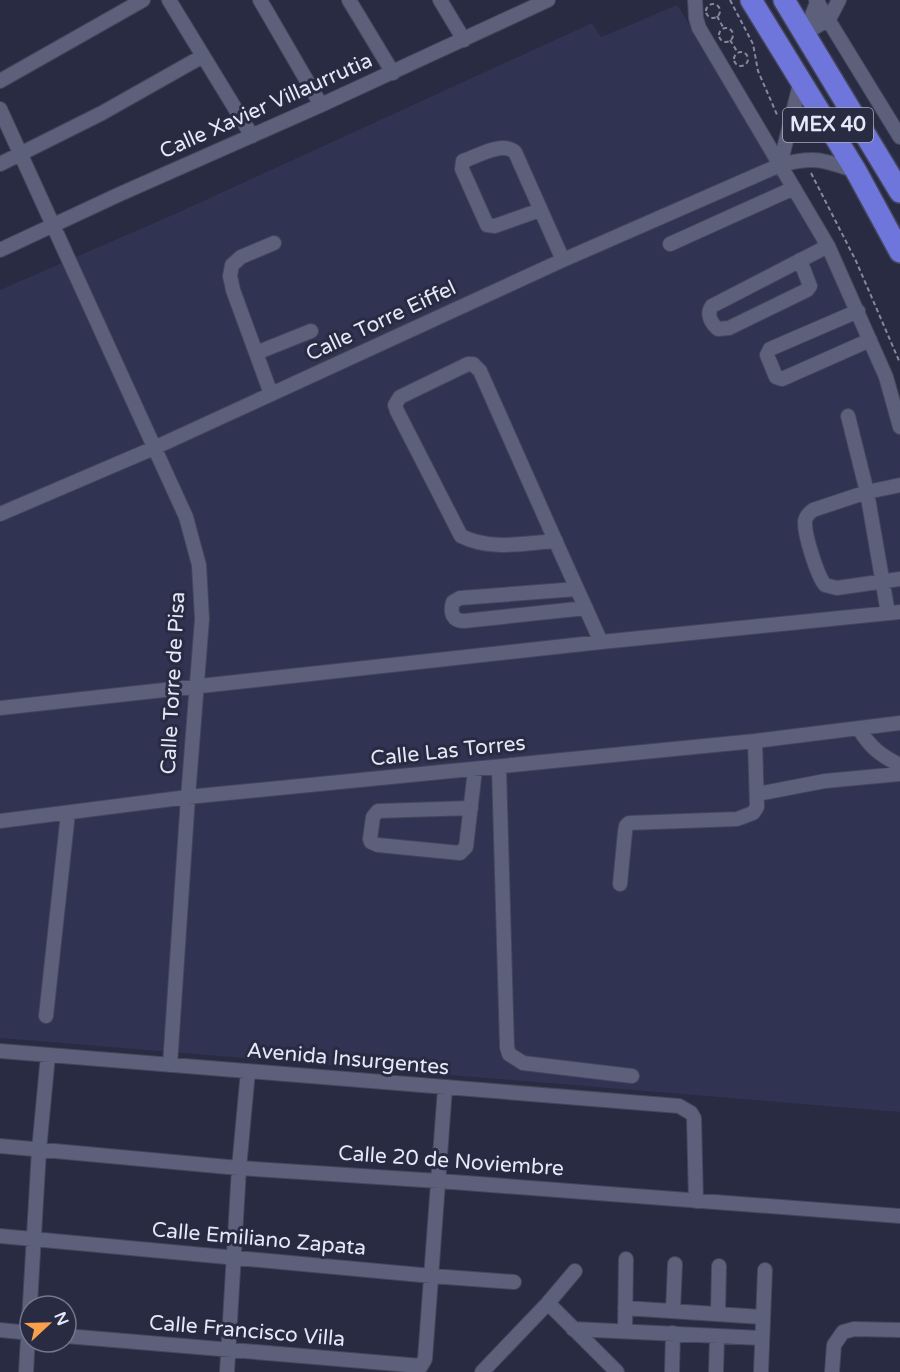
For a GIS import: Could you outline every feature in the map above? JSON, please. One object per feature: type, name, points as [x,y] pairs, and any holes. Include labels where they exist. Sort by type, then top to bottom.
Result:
[{"type":"highway","name":"MEX 40","points":[[752,0],[856,171],[900,252]]},
{"type":"highway","name":"MEX 40","points":[[784,0],[900,192]]},
{"type":"highway","points":[[765,21],[805,33],[801,79]]},
{"type":"street","points":[[0,81],[143,0]]},
{"type":"street","points":[[169,0],[252,136]]},
{"type":"street","points":[[260,0],[321,105]]},
{"type":"street","points":[[349,0],[393,73]]},
{"type":"street","points":[[440,0],[464,40]]},
{"type":"street","points":[[695,0],[699,28],[828,246],[886,377],[900,427]]},
{"type":"street","points":[[805,33],[817,0]]},
{"type":"street","points":[[817,0],[900,137]]},
{"type":"street","points":[[805,33],[829,19],[839,0]]},
{"type":"street","name":"Calle Xavier Villaurrutia","points":[[0,250],[393,73],[539,2]]},
{"type":"street","points":[[0,164],[102,113],[203,56]]},
{"type":"street","points":[[780,165],[801,79]]},
{"type":"street","name":"Calle Torre de Pisa","points":[[0,109],[186,517],[199,565],[202,619],[170,1065]]},
{"type":"street","points":[[540,210],[495,226],[488,225],[462,169],[463,161],[501,148],[515,152],[563,260]]},
{"type":"street","name":"Calle Torre Eiffel","points":[[0,514],[154,448],[563,260],[780,165],[803,159],[825,161],[856,171]]},
{"type":"street","points":[[670,244],[794,188]]},
{"type":"street","points":[[271,394],[232,290],[230,276],[232,265],[241,257],[274,243]]},
{"type":"street","points":[[800,260],[810,281],[807,290],[729,328],[718,329],[713,325],[709,316],[712,306],[800,260],[828,246]]},
{"type":"street","points":[[858,311],[770,349],[767,355],[776,377],[782,379],[870,340]]},
{"type":"street","points":[[256,353],[311,331]]},
{"type":"street","points":[[556,541],[494,545],[476,543],[461,536],[397,411],[395,405],[400,397],[468,364],[476,366],[556,541],[601,642]]},
{"type":"street","points":[[0,708],[601,642],[894,613],[882,582],[867,492],[848,416]]},
{"type":"street","points":[[900,485],[867,492],[813,510],[807,515],[805,524],[818,575],[825,585],[837,588],[900,579]]},
{"type":"street","points":[[577,588],[460,598],[453,602],[451,608],[453,618],[464,621],[586,608]]},
{"type":"street","name":"Calle Las Torres","points":[[0,821],[188,797],[499,768],[900,723]]},
{"type":"street","points":[[859,729],[876,752],[900,765]]},
{"type":"street","points":[[620,884],[625,832],[629,823],[737,819],[753,813],[757,807],[755,741]]},
{"type":"street","points":[[499,768],[509,1054],[523,1063],[632,1076]]},
{"type":"street","points":[[471,808],[378,811],[373,817],[370,839],[378,845],[460,854],[466,847],[471,808],[475,770]]},
{"type":"street","points":[[757,794],[825,781],[900,774]]},
{"type":"street","points":[[46,1016],[68,813]]},
{"type":"street","name":"Avenida Insurgentes","points":[[0,1051],[679,1106],[691,1113],[695,1126],[696,1201]]},
{"type":"street","points":[[31,1294],[39,1150],[48,1055]]},
{"type":"street","points":[[227,1372],[239,1168],[248,1071]]},
{"type":"street","points":[[432,1276],[445,1088]]},
{"type":"street","name":"Calle 20 de Noviembre","points":[[0,1146],[239,1168],[900,1216]]},
{"type":"street","name":"Calle Emiliano Zapata","points":[[0,1236],[513,1282]]},
{"type":"street","points":[[625,1331],[626,1259]]},
{"type":"street","points":[[674,1311],[675,1264]]},
{"type":"street","points":[[718,1313],[719,1266]]},
{"type":"street","points":[[761,1372],[765,1270]]},
{"type":"street","points":[[482,1372],[548,1303],[575,1271]]},
{"type":"street","name":"Calle Francisco Villa","points":[[78,1337],[419,1367],[423,1365],[425,1359],[432,1276]]},
{"type":"street","points":[[548,1303],[607,1369]]},
{"type":"street","points":[[625,1308],[762,1317]]},
{"type":"street","points":[[573,1329],[761,1338]]},
{"type":"street","points":[[832,1372],[834,1345],[843,1332],[854,1329],[900,1330]]},
{"type":"street","points":[[0,1330],[18,1332]]},
{"type":"street","points":[[672,1372],[673,1333]]},
{"type":"street","points":[[716,1372],[717,1336]]},
{"type":"street","points":[[26,1372],[27,1354]]},
{"type":"path","points":[[711,0],[711,5],[707,9],[708,15],[711,18],[717,16]]},
{"type":"path","points":[[730,0],[753,44],[758,71],[787,138]]},
{"type":"path","points":[[711,5],[719,8],[717,16],[723,29]]},
{"type":"path","points":[[723,29],[727,28],[732,32],[730,40],[738,53],[747,57],[747,63],[743,66],[739,66],[735,61],[738,53]]},
{"type":"path","points":[[723,29],[719,34],[721,39],[730,40]]},
{"type":"path","points":[[803,159],[856,261],[900,363]]},
{"type":"shaded area","points":[[677,5],[784,172],[841,268],[900,415],[900,1112],[0,1038],[0,290],[177,213],[592,23],[601,37]]}]
